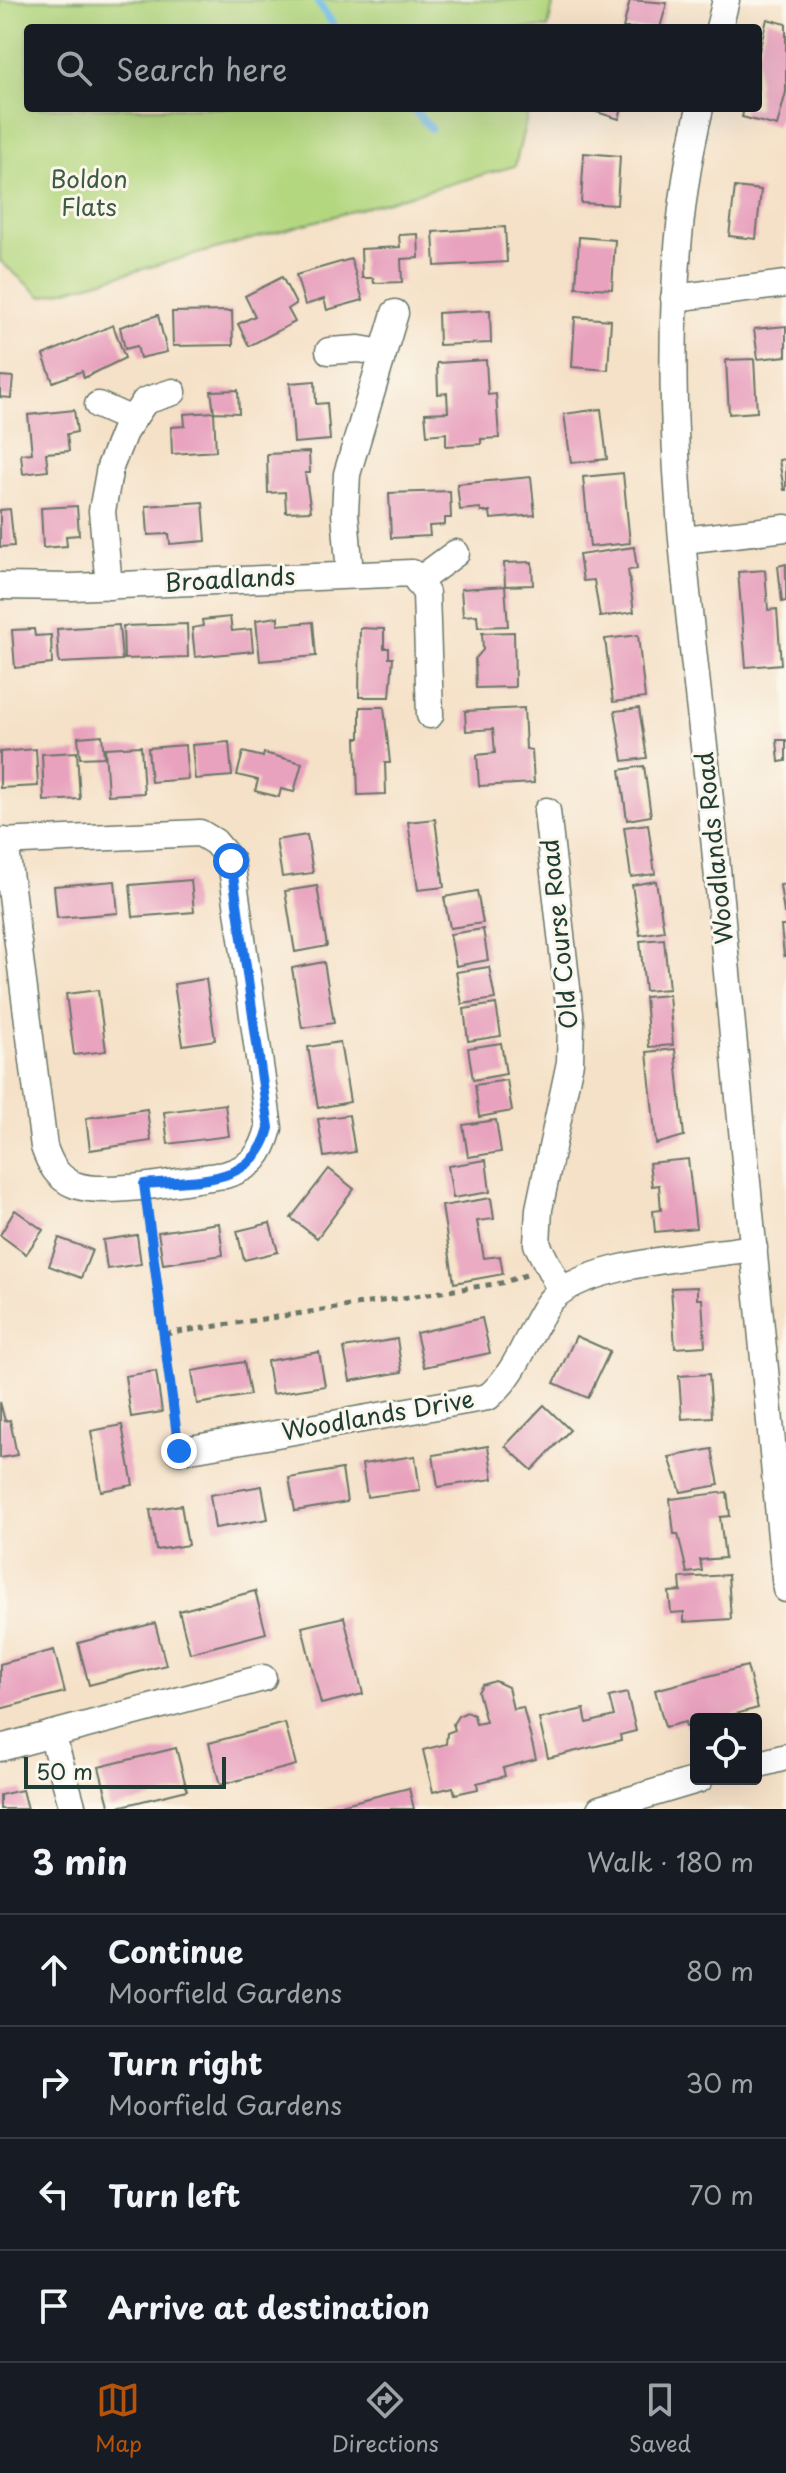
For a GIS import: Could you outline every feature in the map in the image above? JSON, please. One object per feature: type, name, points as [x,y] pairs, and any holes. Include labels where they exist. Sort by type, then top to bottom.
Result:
[{"type":"street","points":[[720,24],[726,0]]},
{"type":"street","name":"Woodlands Road","points":[[699,112],[674,298],[672,358],[684,540],[786,1589]]},
{"type":"street","points":[[674,298],[786,284]]},
{"type":"street","points":[[350,575],[345,513],[347,474],[395,313]]},
{"type":"street","points":[[329,351],[359,349],[383,353]]},
{"type":"street","points":[[109,586],[102,511],[110,467],[132,420],[145,401],[173,392]]},
{"type":"street","points":[[98,405],[132,420]]},
{"type":"street","points":[[684,540],[786,528]]},
{"type":"street","points":[[430,715],[426,593],[418,581],[456,553]]},
{"type":"street","name":"Broadlands","points":[[0,586],[109,586],[412,573],[418,581]]},
{"type":"street","name":"Old Course Road","points":[[547,811],[571,1023],[570,1062],[539,1209],[537,1244],[553,1278]]},
{"type":"street","points":[[200,833],[215,842],[231,861],[269,1128],[264,1149],[246,1169],[225,1175],[96,1190],[73,1184],[52,1169],[42,1135],[3,841],[200,833]]},
{"type":"street","points":[[553,1278],[754,1248]]},
{"type":"street","name":"Woodlands Drive","points":[[179,1451],[488,1397],[504,1383],[546,1306],[553,1278]]},
{"type":"street","points":[[0,1748],[263,1678]]},
{"type":"street","points":[[52,1734],[73,1809]]},
{"type":"street","points":[[762,1763],[786,1757]]},
{"type":"street","points":[[600,1809],[690,1782]]},
{"type":"path","points":[[144,1184],[179,1451]]},
{"type":"path","points":[[164,1334],[501,1283],[553,1278]]},
{"type":"green space","name":"Boldon Flats","points":[[0,0],[554,0],[549,24],[24,24],[24,112],[528,112],[515,166],[42,297],[0,261]]},
{"type":"building","points":[[630,0],[667,3],[661,24],[624,24]]},
{"type":"building","points":[[767,19],[786,24],[786,92],[777,126],[742,117],[743,112],[762,112],[762,40]]},
{"type":"building","points":[[597,112],[621,112],[619,119]]},
{"type":"building","points":[[584,153],[620,156],[617,205],[581,203]]},
{"type":"building","points":[[735,187],[761,190],[756,239],[729,236]]},
{"type":"building","points":[[505,227],[507,262],[435,266],[433,232]]},
{"type":"building","points":[[418,234],[419,258],[401,259],[402,282],[374,283],[373,278],[362,278],[361,249],[400,247],[399,235]]},
{"type":"building","points":[[579,237],[615,240],[612,289],[576,287]]},
{"type":"building","points":[[351,259],[363,300],[327,310],[324,299],[305,305],[296,275]]},
{"type":"building","points":[[282,277],[296,304],[288,309],[295,322],[249,346],[238,324],[255,316],[245,296]]},
{"type":"building","points":[[490,310],[491,343],[439,345],[438,313]]},
{"type":"building","points":[[232,311],[233,345],[173,346],[172,312]]},
{"type":"building","points":[[158,315],[167,352],[140,358],[137,346],[125,349],[120,327]]},
{"type":"building","points":[[575,317],[611,320],[608,370],[572,367]]},
{"type":"building","points":[[113,325],[125,358],[84,378],[82,371],[53,382],[43,355]]},
{"type":"building","points":[[786,326],[786,356],[758,359],[754,329]]},
{"type":"building","points":[[754,359],[757,412],[729,414],[726,360]]},
{"type":"building","points":[[486,360],[488,395],[496,394],[499,438],[481,439],[481,444],[446,446],[446,433],[427,435],[425,413],[448,412],[447,393],[438,394],[437,363]]},
{"type":"building","points":[[0,376],[13,377],[11,398],[0,397]]},
{"type":"building","points":[[315,381],[316,404],[327,403],[330,440],[294,443],[290,383]]},
{"type":"building","points":[[238,390],[239,413],[214,412],[211,391]]},
{"type":"building","points":[[601,409],[607,459],[571,463],[564,414]]},
{"type":"building","points":[[74,410],[77,432],[67,434],[69,451],[46,453],[48,471],[23,474],[21,454],[32,453],[28,415]]},
{"type":"building","points":[[214,412],[216,451],[172,454],[171,427],[185,426],[184,414]]},
{"type":"building","points":[[309,452],[310,473],[305,473],[311,511],[286,512],[285,492],[268,493],[267,454]]},
{"type":"building","points":[[786,459],[786,490],[784,490],[779,460]]},
{"type":"building","points":[[623,473],[630,543],[590,547],[583,477]]},
{"type":"building","points":[[531,477],[535,515],[491,519],[490,512],[481,512],[480,508],[460,510],[457,484]]},
{"type":"building","points":[[450,491],[451,518],[445,518],[445,525],[429,526],[430,536],[391,538],[389,493]]},
{"type":"building","points":[[203,502],[206,541],[170,544],[169,534],[148,535],[146,506]]},
{"type":"building","points":[[77,506],[79,535],[66,536],[67,546],[43,548],[41,508]]},
{"type":"building","points":[[10,509],[14,546],[0,547],[0,510]]},
{"type":"building","points":[[634,547],[637,569],[628,570],[634,612],[600,617],[594,580],[583,581],[579,555]]},
{"type":"building","points":[[532,562],[533,585],[505,586],[504,563]]},
{"type":"building","points":[[786,564],[786,601],[782,602],[778,566]]},
{"type":"building","points":[[765,570],[768,610],[777,609],[781,664],[746,667],[738,572]]},
{"type":"building","points":[[505,586],[508,626],[478,627],[477,615],[463,616],[461,589]]},
{"type":"building","points":[[230,617],[232,631],[251,629],[253,651],[195,657],[192,628],[203,626],[202,620]]},
{"type":"building","points":[[278,617],[278,625],[313,622],[316,656],[260,661],[256,620]]},
{"type":"building","points":[[187,624],[188,657],[124,659],[123,626]]},
{"type":"building","points":[[119,625],[122,660],[59,663],[57,629]]},
{"type":"building","points":[[360,628],[384,629],[384,648],[389,648],[389,658],[393,658],[390,697],[359,697]]},
{"type":"building","points":[[34,629],[35,636],[51,635],[52,664],[15,668],[12,630]]},
{"type":"building","points":[[514,632],[515,687],[476,688],[475,659],[483,650],[482,633]]},
{"type":"building","points":[[638,635],[645,698],[613,702],[605,639]]},
{"type":"building","points":[[360,707],[384,707],[390,763],[385,763],[386,794],[358,795],[356,738],[360,738]]},
{"type":"building","points":[[524,708],[526,749],[532,750],[534,783],[479,786],[477,755],[495,753],[493,729],[466,731],[465,711]]},
{"type":"building","points":[[639,708],[647,758],[623,761],[615,711]]},
{"type":"building","points":[[102,735],[104,757],[80,758],[78,737]]},
{"type":"building","points":[[777,740],[786,740],[786,761],[779,762]]},
{"type":"building","points":[[229,742],[232,776],[195,779],[192,745]]},
{"type":"building","points":[[185,745],[188,779],[151,782],[148,748]]},
{"type":"building","points":[[141,746],[144,793],[108,795],[105,748]]},
{"type":"building","points":[[36,749],[38,786],[0,788],[0,752]]},
{"type":"building","points":[[77,752],[80,799],[44,801],[42,754]]},
{"type":"building","points":[[243,752],[263,757],[264,753],[302,763],[294,792],[281,789],[279,797],[255,791],[258,780],[237,775]]},
{"type":"building","points":[[644,766],[651,816],[627,820],[620,770]]},
{"type":"building","points":[[435,819],[444,887],[418,890],[408,822]]},
{"type":"building","points":[[648,824],[655,874],[631,877],[624,827]]},
{"type":"building","points":[[307,835],[313,873],[282,877],[276,840]]},
{"type":"building","points":[[191,880],[194,912],[133,917],[130,885]]},
{"type":"building","points":[[115,881],[118,913],[57,918],[54,886]]},
{"type":"building","points":[[656,881],[664,931],[640,935],[632,885]]},
{"type":"building","points":[[786,884],[786,913],[784,913],[780,885]]},
{"type":"building","points":[[317,886],[327,946],[295,952],[285,891]]},
{"type":"building","points":[[477,891],[483,923],[450,928],[444,897]]},
{"type":"building","points":[[781,926],[786,926],[786,956],[784,956]]},
{"type":"building","points":[[483,929],[488,960],[456,966],[450,934]]},
{"type":"building","points":[[664,939],[669,989],[645,991],[640,941]]},
{"type":"building","points":[[324,962],[334,1023],[302,1028],[292,968]]},
{"type":"building","points":[[489,967],[495,999],[462,1004],[456,972]]},
{"type":"building","points":[[206,979],[215,1040],[183,1045],[174,984]]},
{"type":"building","points":[[98,990],[106,1051],[74,1055],[66,994]]},
{"type":"building","points":[[669,995],[673,1045],[649,1047],[645,997]]},
{"type":"building","points":[[496,1004],[501,1036],[468,1041],[464,1009]]},
{"type":"building","points":[[340,1042],[350,1102],[318,1108],[308,1047]]},
{"type":"building","points":[[501,1043],[506,1074],[473,1080],[468,1048]]},
{"type":"building","points":[[675,1049],[684,1136],[656,1144],[647,1052]]},
{"type":"building","points":[[507,1080],[512,1111],[479,1117],[475,1085]]},
{"type":"building","points":[[225,1104],[229,1136],[168,1144],[164,1112]]},
{"type":"building","points":[[147,1109],[151,1141],[90,1150],[86,1118]]},
{"type":"building","points":[[349,1115],[355,1152],[324,1157],[318,1119]]},
{"type":"building","points":[[496,1120],[501,1152],[468,1157],[463,1125]]},
{"type":"building","points":[[688,1159],[696,1228],[655,1232],[653,1211],[661,1210],[659,1185],[652,1186],[649,1163]]},
{"type":"building","points":[[486,1160],[490,1192],[453,1198],[448,1166]]},
{"type":"building","points":[[329,1169],[354,1189],[317,1238],[291,1218]]},
{"type":"building","points":[[491,1198],[494,1219],[477,1221],[484,1258],[500,1256],[503,1274],[454,1283],[442,1206]]},
{"type":"building","points":[[15,1210],[43,1230],[26,1254],[0,1235]]},
{"type":"building","points":[[219,1223],[223,1255],[163,1264],[158,1232]]},
{"type":"building","points":[[270,1223],[278,1252],[244,1260],[237,1231]]},
{"type":"building","points":[[137,1235],[141,1264],[107,1269],[103,1240]]},
{"type":"building","points":[[59,1238],[92,1250],[81,1278],[49,1266]]},
{"type":"building","points":[[697,1287],[697,1299],[702,1299],[705,1346],[675,1348],[671,1288]]},
{"type":"building","points":[[482,1318],[490,1353],[424,1367],[416,1333]]},
{"type":"building","points":[[576,1336],[610,1351],[588,1398],[554,1383]]},
{"type":"building","points":[[397,1339],[402,1372],[350,1381],[344,1348]]},
{"type":"building","points":[[319,1352],[325,1386],[272,1394],[267,1361]]},
{"type":"building","points":[[244,1362],[250,1395],[197,1404],[192,1371]]},
{"type":"building","points":[[156,1371],[162,1412],[131,1417],[125,1376]]},
{"type":"building","points":[[709,1374],[712,1417],[682,1419],[679,1376]]},
{"type":"building","points":[[0,1402],[5,1421],[10,1420],[17,1455],[0,1458]]},
{"type":"building","points":[[544,1405],[570,1430],[532,1470],[505,1446]]},
{"type":"building","points":[[122,1425],[133,1485],[101,1491],[91,1431]]},
{"type":"building","points":[[488,1446],[493,1479],[438,1487],[433,1455]]},
{"type":"building","points":[[712,1449],[719,1485],[681,1492],[669,1457]]},
{"type":"building","points":[[415,1456],[420,1490],[367,1497],[362,1464]]},
{"type":"building","points":[[342,1469],[347,1502],[295,1511],[289,1478]]},
{"type":"building","points":[[262,1486],[268,1519],[215,1528],[210,1495]]},
{"type":"building","points":[[727,1492],[730,1516],[720,1517],[725,1558],[700,1560],[702,1571],[687,1573],[678,1534],[674,1534],[670,1499]]},
{"type":"building","points":[[181,1505],[188,1545],[156,1550],[150,1510]]},
{"type":"building","points":[[728,1575],[731,1619],[684,1622],[684,1612],[671,1613],[669,1592],[681,1591],[680,1578]]},
{"type":"building","points":[[255,1591],[266,1633],[190,1653],[179,1611]]},
{"type":"building","points":[[344,1617],[363,1694],[321,1704],[302,1627]]},
{"type":"building","points":[[155,1623],[166,1665],[89,1685],[78,1643]]},
{"type":"building","points":[[54,1650],[65,1692],[0,1709],[0,1664]]},
{"type":"building","points":[[747,1666],[758,1708],[739,1713],[690,1713],[690,1726],[686,1727],[685,1722],[665,1727],[655,1690]]},
{"type":"building","points":[[495,1681],[508,1687],[513,1709],[523,1707],[536,1759],[503,1768],[505,1776],[477,1783],[478,1789],[455,1794],[453,1787],[433,1792],[423,1750],[446,1744],[447,1733],[455,1730],[453,1724],[458,1716],[467,1712],[474,1715],[476,1724],[486,1722],[478,1692],[482,1685]]},
{"type":"building","points":[[627,1693],[636,1731],[620,1735],[621,1740],[548,1758],[539,1719],[584,1709],[587,1723],[614,1716],[609,1697]]},
{"type":"building","points":[[285,1723],[296,1765],[220,1785],[209,1743]]},
{"type":"building","points":[[176,1748],[187,1790],[110,1809],[99,1767]]},
{"type":"building","points":[[409,1788],[414,1809],[328,1809],[328,1808]]},
{"type":"building","points":[[22,1790],[27,1809],[0,1809],[0,1795]]},
{"type":"waterway","points":[[316,0],[333,24]]},
{"type":"waterway","points":[[416,112],[431,128]]},
{"type":"route","points":[[179,1451],[144,1184],[225,1175],[246,1169],[264,1149],[269,1128],[237,884],[231,861]]}]
